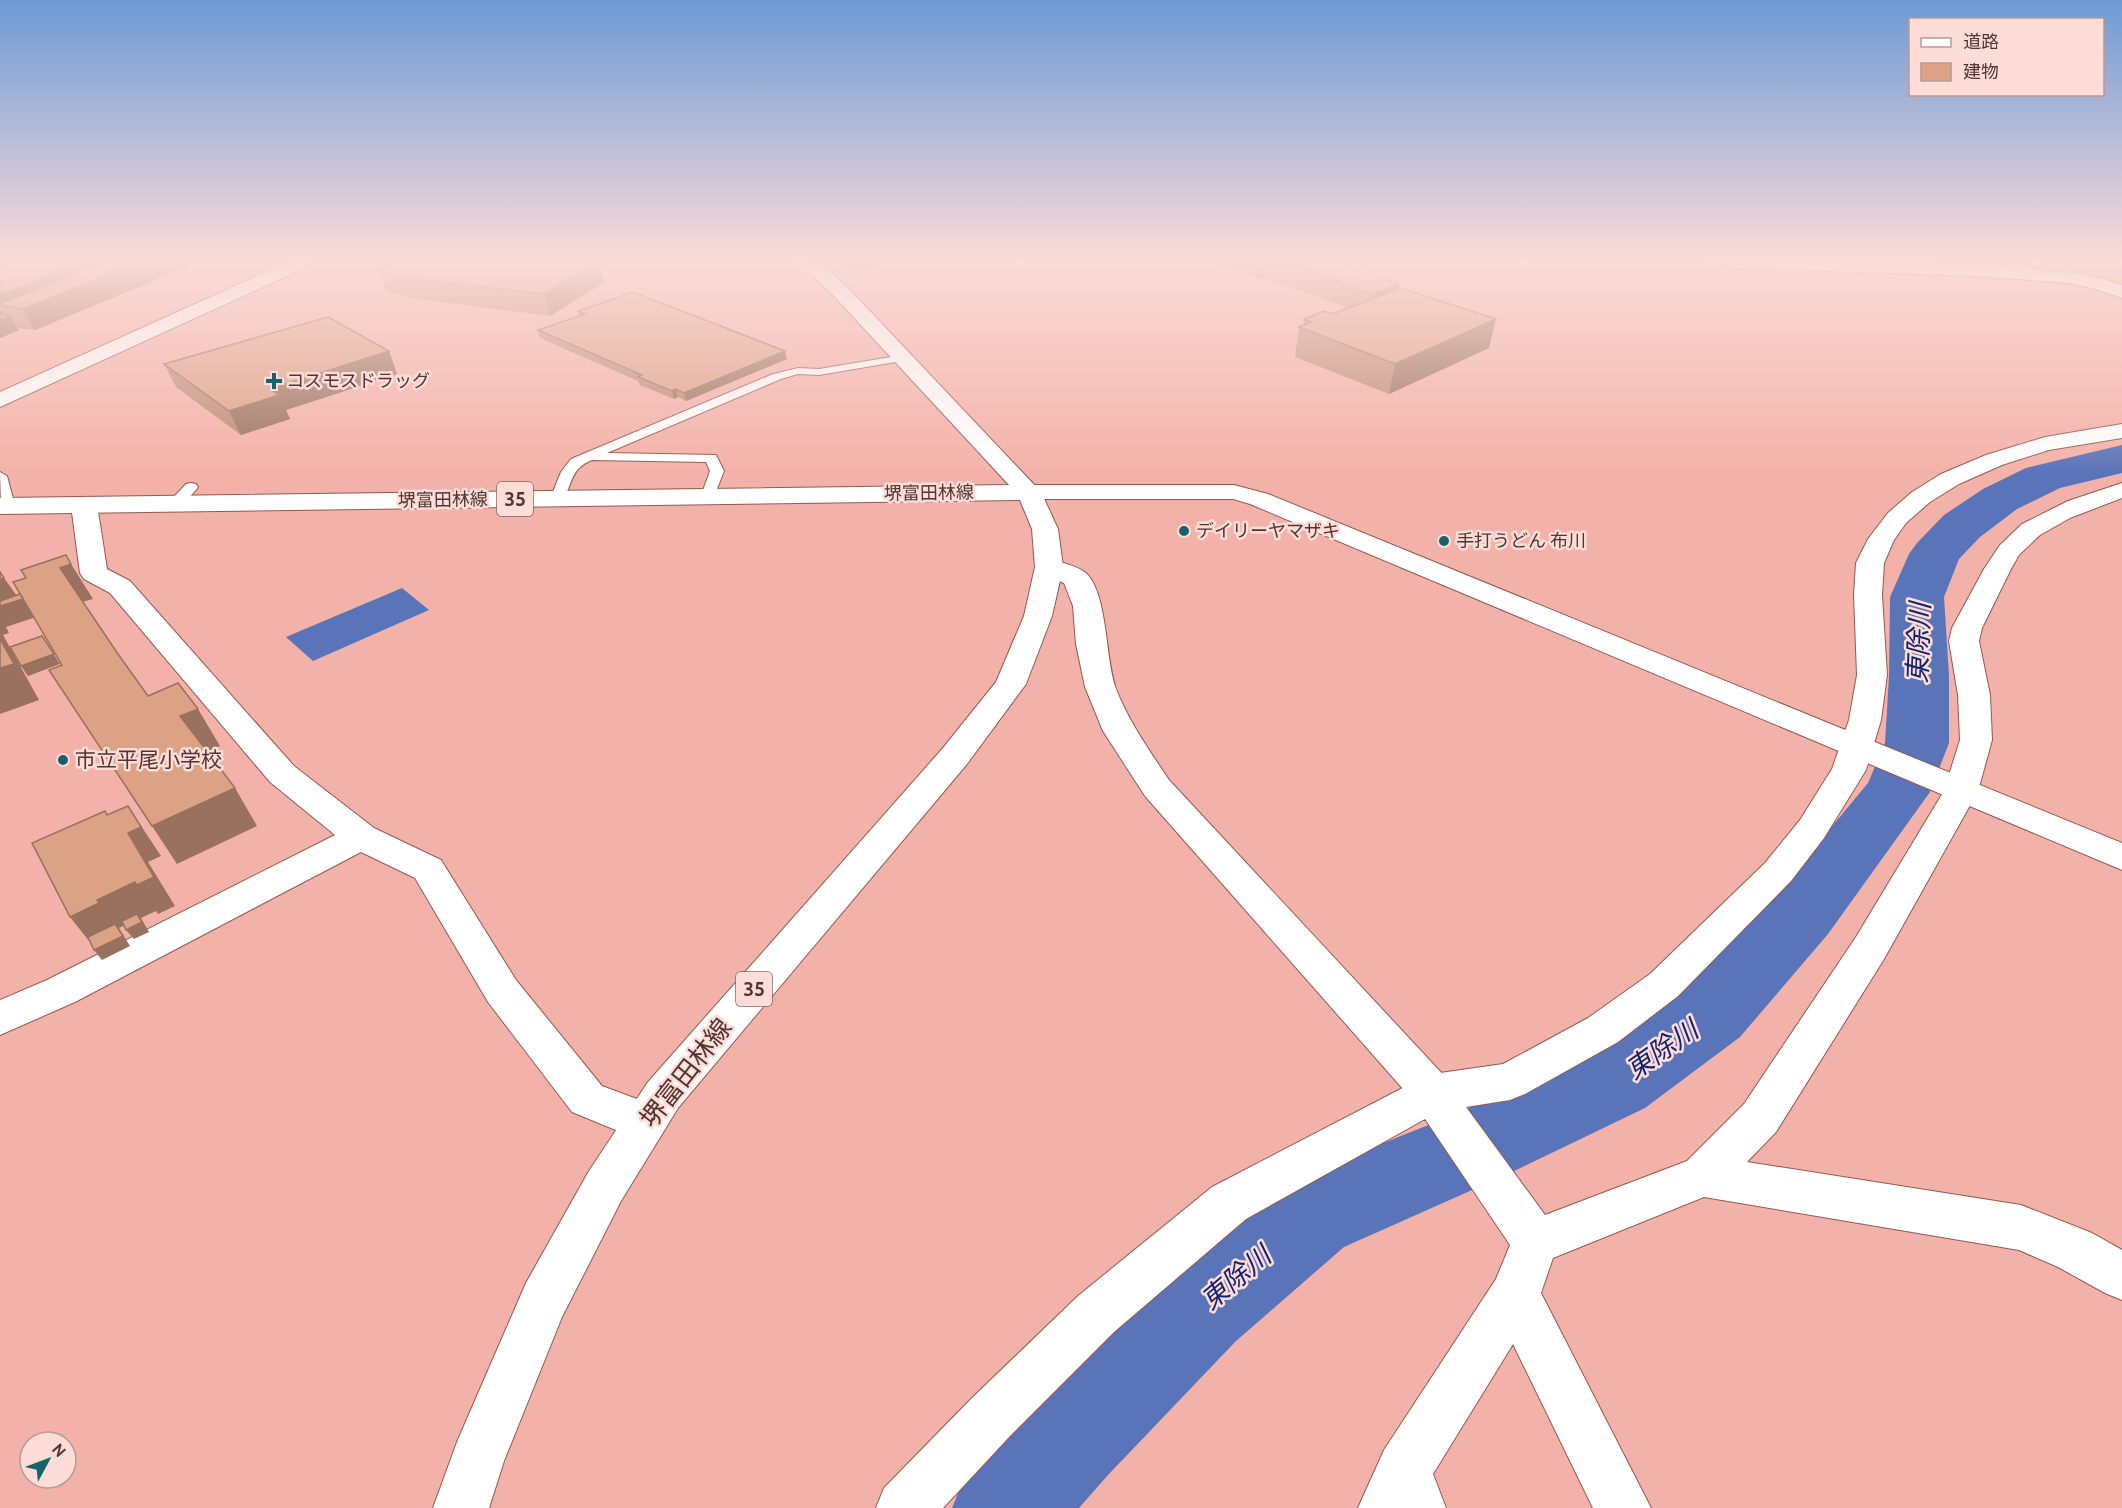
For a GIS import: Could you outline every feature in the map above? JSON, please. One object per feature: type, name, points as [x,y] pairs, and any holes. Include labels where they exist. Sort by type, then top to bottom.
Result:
[{"type":"main road","points":[[0,385],[118,332]]},
{"type":"main road","points":[[0,400],[148,332]]},
{"type":"main road","name":"堺富田林線","points":[[460,1508],[476,1461],[543,1301],[605,1186],[645,1122],[663,1095],[955,756],[1011,684],[1038,616],[1049,567],[1045,529],[1029,492],[879,332]]},
{"type":"main road","points":[[904,1508],[991,1417],[1096,1314],[1229,1203],[1510,1081],[1603,1030],[1664,985],[1778,872],[1812,829],[1849,770],[1865,751],[1865,720],[1872,675],[1868,595],[1870,563],[1881,539],[1897,518],[1921,497],[1950,479],[1994,460],[2044,444],[2122,431]]},
{"type":"main road","points":[[1703,1176],[1760,1118],[1870,948],[1976,740],[1974,695],[1964,641],[1967,627],[2010,549],[2032,530],[2062,513],[2122,490]]},
{"type":"main road","points":[[1029,492],[1234,492],[1259,499],[2122,857]]},
{"type":"main road","name":"堺富田林線","points":[[4,506],[84,505],[183,495],[557,499],[1029,492]]},
{"type":"main road","points":[[84,505],[94,573],[120,588],[282,774],[361,837],[428,869],[502,991],[587,1099],[645,1122]]},
{"type":"main road","points":[[1049,567],[1076,578],[1087,606],[1091,644],[1100,687],[1119,731],[1157,788],[1442,1109],[1527,1229],[1515,1295],[1403,1495]]},
{"type":"main road","points":[[0,1018],[61,991],[361,837]]},
{"type":"main road","points":[[1527,1229],[1703,1176],[2021,1228],[2075,1250],[2122,1276]]},
{"type":"main road","points":[[1515,1295],[1623,1508]]},
{"type":"lane","points":[[557,499],[568,472],[576,462],[777,376],[798,371],[819,372],[903,358]]},
{"type":"lane","points":[[589,456],[711,458],[717,471],[708,496]]},
{"type":"lane","points":[[0,476],[4,506]]},
{"type":"water","points":[[402,588],[429,610],[313,661],[286,637]]},
{"type":"building","points":[[274,332],[356,332],[389,351],[270,389],[279,395],[229,411],[164,364]]},
{"type":"building","points":[[543,332],[737,332],[785,351],[684,393],[676,389],[672,391],[638,377],[642,375]]},
{"type":"building","points":[[1313,332],[1466,332],[1395,364]]},
{"type":"building","points":[[66,555],[71,564],[60,568],[148,696],[178,683],[198,709],[180,716],[235,788],[152,826],[49,670],[62,665],[13,582],[26,578],[21,570]]},
{"type":"building","points":[[20,594],[23,599],[0,606],[0,601]]},
{"type":"building","points":[[42,636],[54,654],[21,666],[10,647]]},
{"type":"building","points":[[0,639],[14,664],[0,668]]},
{"type":"building","points":[[128,806],[141,827],[128,833],[154,877],[137,885],[135,882],[97,900],[99,903],[70,917],[32,843],[105,811],[107,815]]},
{"type":"building","points":[[137,914],[142,922],[126,930],[122,921]]},
{"type":"building","points":[[115,924],[123,936],[94,950],[88,937]]},
{"type":"waterway","name":"東除川","points":[[1007,1508],[1070,1437],[1201,1306],[1311,1216],[1477,1146],[1615,1082],[1712,1014],[1802,914],[1897,792],[1917,743],[1919,676],[1917,597],[1935,554],[1962,526],[2000,499],[2043,478],[2122,459]]},
{"type":"place","name":"コスモスドラッグ","points":[[274,381]]},
{"type":"place","name":"デイリーヤマザキ","points":[[1184,531]]},
{"type":"place","name":"手打うどん 布川","points":[[1444,541]]},
{"type":"place","name":"市立平尾小学校","points":[[63,760]]}]
